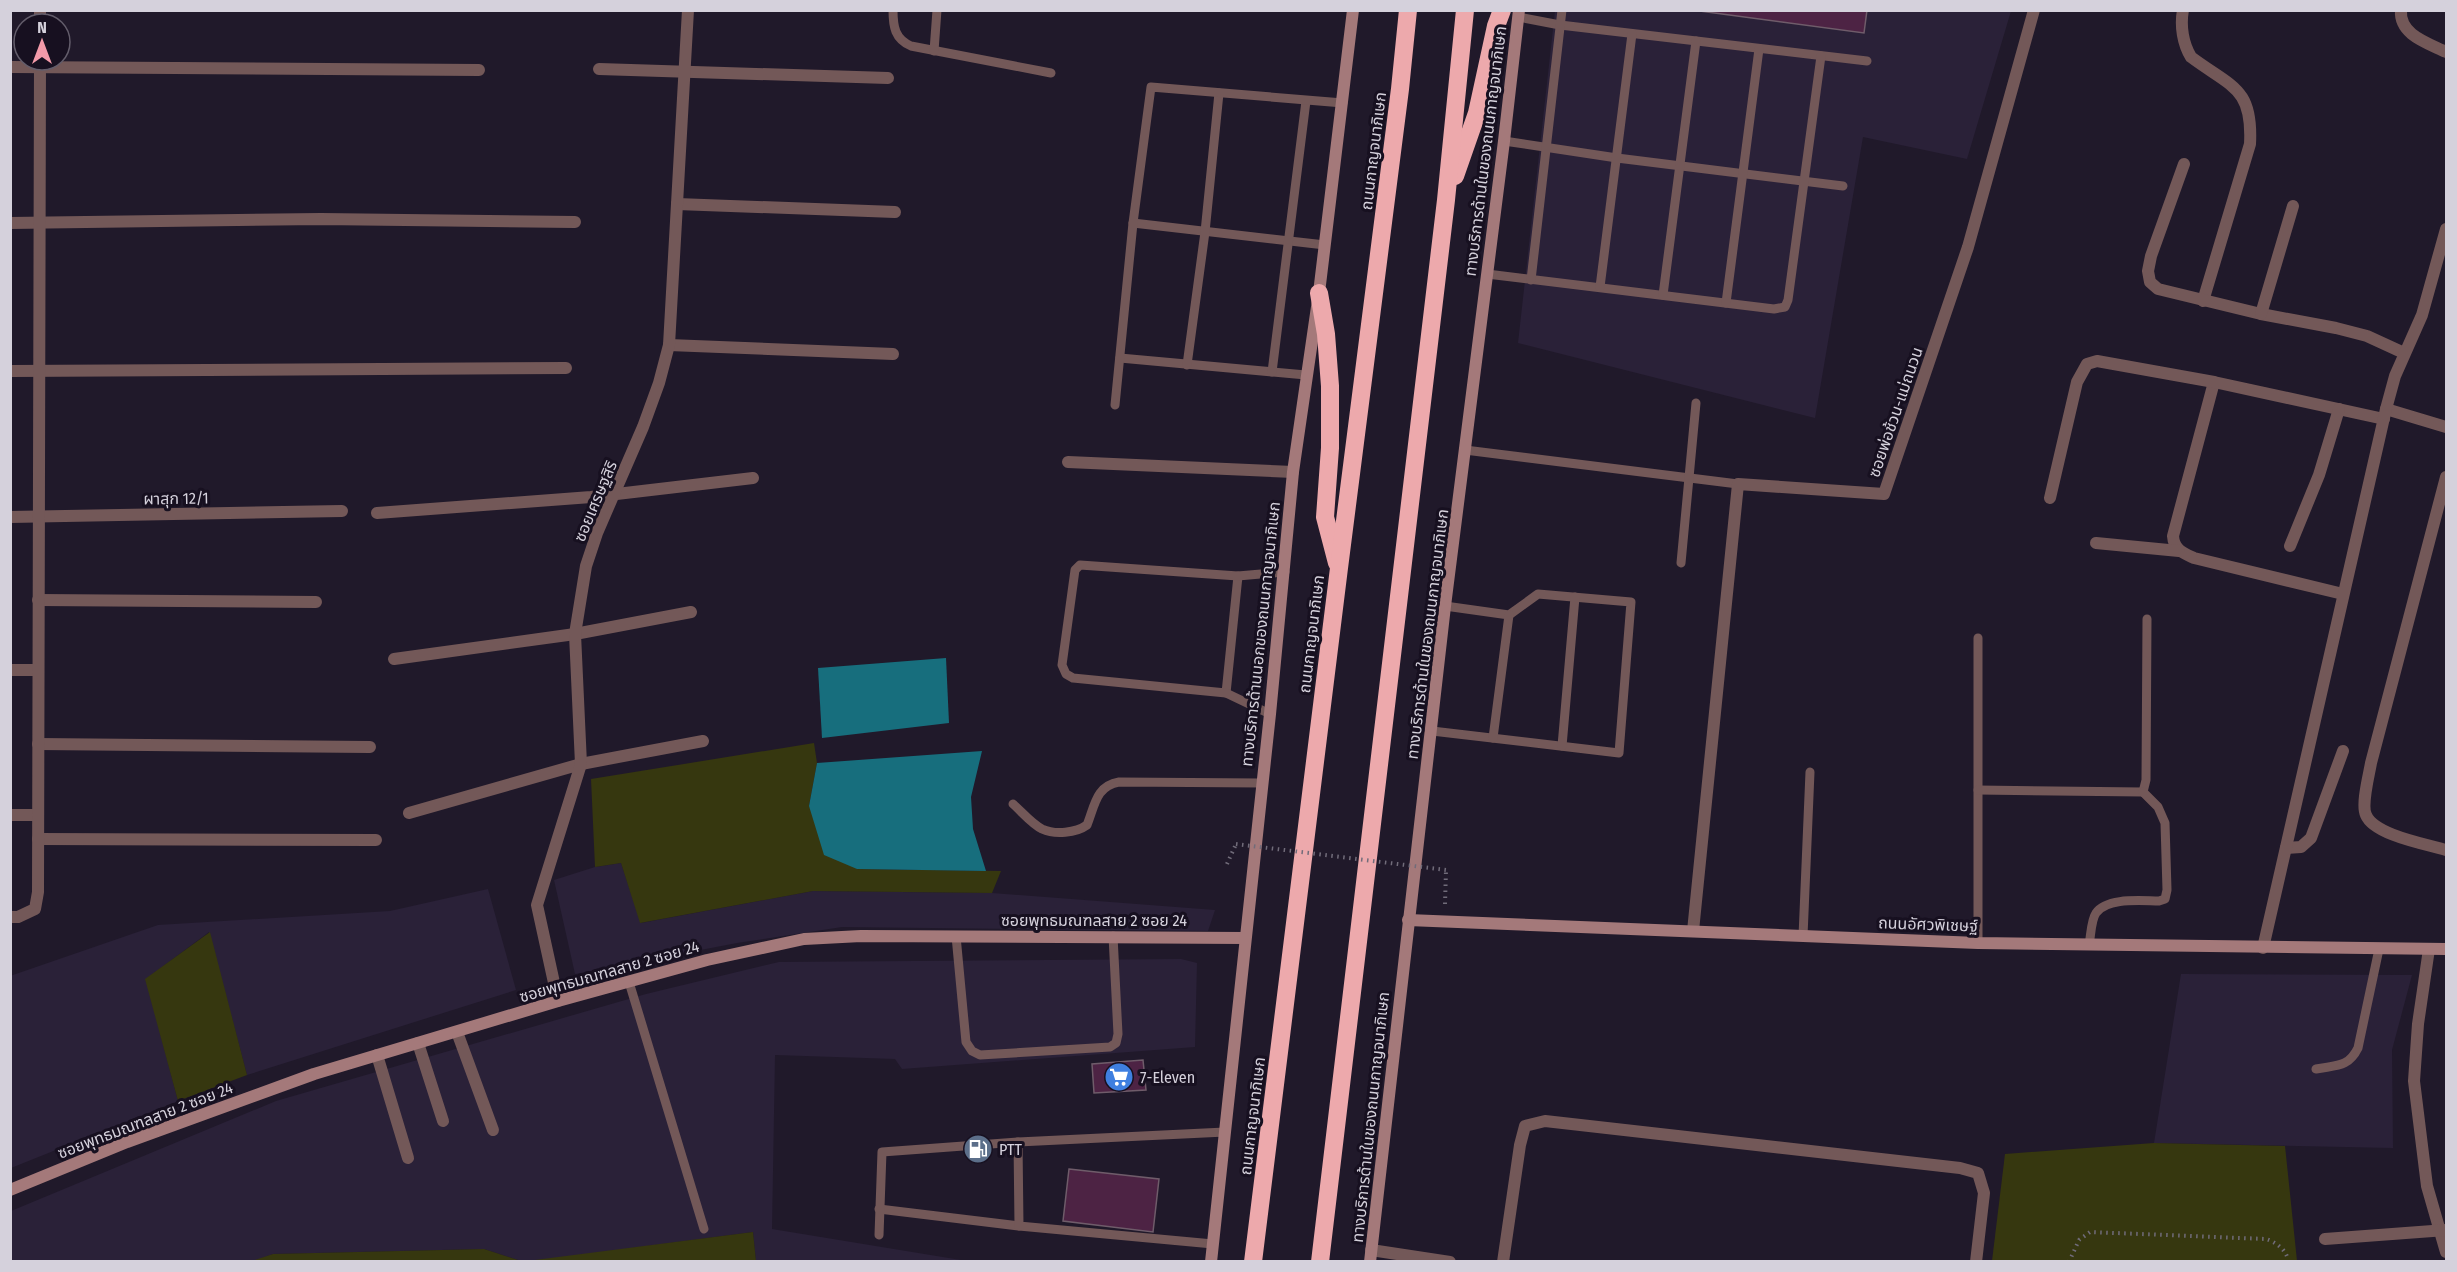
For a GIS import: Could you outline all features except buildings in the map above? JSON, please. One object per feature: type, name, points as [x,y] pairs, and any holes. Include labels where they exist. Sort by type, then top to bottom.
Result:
[{"type":"highway","name":"ถนนกาญจนาภิเษก","points":[[1253,1262],[1408,10]]},
{"type":"highway","points":[[1320,1262],[1446,200],[1466,10]]},
{"type":"highway","points":[[1446,200],[1477,113],[1496,26],[1513,13]]},
{"type":"highway","points":[[1319,293],[1326,334],[1330,386],[1330,448],[1325,517],[1338,568]]},
{"type":"highway","points":[[1325,1221],[1326,1262]]},
{"type":"main road","name":"ทางบริการด้านนอกของถนนกาญจนาภิเษก","points":[[1211,1262],[1285,572],[1293,472],[1319,293],[1353,10]]},
{"type":"main road","name":"ทางบริการด้านในของถนนกาญจนาภิเษก","points":[[1371,1256],[1445,606],[1504,141],[1513,13]]},
{"type":"main road","name":"ถนนอัศวพิเชษฐ์","points":[[1408,920],[1978,943],[2446,949]]},
{"type":"main road","name":"ซอยพุทธมณฑลสาย 2 ซอย 24","points":[[10,1190],[127,1142],[314,1074],[558,1001],[707,960],[804,939],[861,936],[1245,938]]},
{"type":"street","name":"ซอยเศรษฐสิริ","points":[[558,1001],[537,905],[581,764],[575,634],[586,566],[643,427],[659,384],[669,345],[688,10]]},
{"type":"street","name":"ซอยพ่อช้วน-แม่ถนวน","points":[[1738,484],[1884,494],[1968,247],[2034,10]]},
{"type":"street","points":[[2183,10],[2183,34],[2186,49],[2191,57],[2243,95],[2249,111],[2251,129],[2250,144],[2203,301]]},
{"type":"street","points":[[2400,10],[2404,28],[2446,52]]},
{"type":"street","points":[[72,64],[479,70]]},
{"type":"street","points":[[599,69],[888,78]]},
{"type":"street","points":[[10,917],[18,917],[35,909],[38,892],[39,72]]},
{"type":"street","points":[[2184,164],[2148,271],[2150,282],[2158,289],[2203,301],[2367,336],[2404,353]]},
{"type":"street","points":[[677,204],[895,212]]},
{"type":"street","points":[[2261,314],[2293,207]]},
{"type":"street","points":[[10,223],[321,219],[575,222]]},
{"type":"street","points":[[2263,948],[2385,414],[2404,353],[2415,334],[2422,315],[2446,229]]},
{"type":"street","points":[[669,345],[893,354]]},
{"type":"street","points":[[2050,498],[2077,382],[2087,363],[2097,361],[2214,382],[2339,409],[2385,414],[2446,427]]},
{"type":"street","points":[[10,370],[566,368]]},
{"type":"street","points":[[2179,551],[2173,544],[2173,536],[2214,382]]},
{"type":"street","points":[[2290,546],[2319,475],[2339,409]]},
{"type":"street","points":[[1068,462],[1293,472]]},
{"type":"street","points":[[2446,477],[2371,763],[2364,806],[2365,814],[2379,828],[2446,850]]},
{"type":"street","points":[[377,513],[591,497],[753,478]]},
{"type":"street","points":[[1693,931],[1738,484]]},
{"type":"street","name":"ผาสุก 12/1","points":[[10,517],[342,511]]},
{"type":"street","points":[[2096,543],[2179,551],[2194,558],[2343,594]]},
{"type":"street","points":[[38,600],[316,602]]},
{"type":"street","points":[[394,659],[575,634],[691,612]]},
{"type":"street","points":[[10,670],[38,670]]},
{"type":"street","points":[[409,813],[581,764],[703,741]]},
{"type":"street","points":[[38,744],[370,747]]},
{"type":"street","points":[[2286,848],[2301,847],[2311,838],[2343,751]]},
{"type":"street","points":[[10,815],[38,815]]},
{"type":"street","points":[[38,839],[376,840]]},
{"type":"street","points":[[2429,949],[2418,1024],[2414,1081],[2427,1186],[2443,1231],[2446,1252]]},
{"type":"street","points":[[457,1032],[493,1130]]},
{"type":"street","points":[[418,1043],[443,1121]]},
{"type":"street","points":[[377,1056],[408,1158]]},
{"type":"street","points":[[1503,1262],[1520,1145],[1526,1126],[1545,1121],[1960,1168],[1978,1173],[1984,1193],[1976,1262]]},
{"type":"street","points":[[2325,1239],[2443,1231]]},
{"type":"street","points":[[1371,1256],[1450,1262]]},
{"type":"lane","points":[[893,10],[894,27],[901,42],[911,46],[1051,73]]},
{"type":"lane","points":[[934,51],[937,10]]},
{"type":"lane","points":[[1531,280],[1562,10]]},
{"type":"lane","points":[[1513,13],[1560,25],[1867,61]]},
{"type":"lane","points":[[1600,287],[1632,34]]},
{"type":"lane","points":[[1663,295],[1696,41]]},
{"type":"lane","points":[[1726,303],[1759,49]]},
{"type":"lane","points":[[1487,274],[1774,309],[1785,307],[1788,300],[1821,56]]},
{"type":"lane","points":[[1115,405],[1133,223],[1150,87],[1343,103]]},
{"type":"lane","points":[[1187,365],[1205,232],[1220,93]]},
{"type":"lane","points":[[1272,372],[1306,101]]},
{"type":"lane","points":[[1504,141],[1617,158],[1843,186]]},
{"type":"lane","points":[[1133,223],[1324,245]]},
{"type":"lane","points":[[1120,358],[1306,375]]},
{"type":"lane","points":[[1681,563],[1696,403]]},
{"type":"lane","points":[[1465,450],[1738,484]]},
{"type":"lane","points":[[1270,714],[1226,693],[1073,678],[1066,674],[1062,665],[1076,570],[1080,566],[1238,576],[1285,572]]},
{"type":"lane","points":[[1226,693],[1238,576]]},
{"type":"lane","points":[[1432,731],[1619,753],[1631,602],[1538,594],[1509,615],[1445,606]]},
{"type":"lane","points":[[1562,746],[1575,597]]},
{"type":"lane","points":[[1493,738],[1509,615]]},
{"type":"lane","points":[[2143,792],[2146,780],[2147,619]]},
{"type":"lane","points":[[1978,638],[1978,943]]},
{"type":"lane","points":[[1803,936],[1810,772]]},
{"type":"lane","points":[[1013,804],[1041,829],[1058,832],[1074,831],[1087,825],[1101,790],[1109,784],[1119,782],[1261,783]]},
{"type":"lane","points":[[1978,790],[2143,792],[2158,807],[2165,823],[2167,890],[2165,899],[2102,906],[2094,914],[2089,945]]},
{"type":"lane","points":[[956,936],[966,1042],[972,1052],[980,1055],[1110,1047],[1116,1043],[1118,1034],[1113,936]]},
{"type":"lane","points":[[2316,1069],[2348,1063],[2353,1058],[2358,1048],[2379,949]]},
{"type":"lane","points":[[629,982],[704,1229]]},
{"type":"lane","points":[[879,1235],[882,1152],[1018,1142],[1225,1132]]},
{"type":"lane","points":[[1018,1142],[1019,1227]]},
{"type":"lane","points":[[879,1209],[1019,1227],[1213,1244]]},
{"type":"path","points":[[1227,864],[1236,844],[1446,870],[1444,904]]},
{"type":"path","points":[[2069,1262],[2079,1240],[2090,1232],[2266,1239],[2280,1246],[2288,1257],[2288,1262]]},
{"type":"shaded area","points":[[1555,11],[2011,11],[1967,159],[1863,137],[1815,418],[1518,343]]},
{"type":"shaded area","points":[[814,743],[817,763],[809,806],[857,869],[1001,871],[992,893],[813,891],[640,923],[621,863],[595,867],[591,779]]},
{"type":"shaded area","points":[[621,863],[641,923],[813,891],[992,893],[1215,910],[1208,931],[842,927],[737,943],[575,974],[554,880],[595,867]]},
{"type":"shaded area","points":[[488,889],[516,990],[247,1075],[209,932],[146,979],[178,1101],[11,1168],[10,976],[158,925],[390,911]]},
{"type":"shaded area","points":[[210,932],[247,1075],[178,1101],[145,979]]},
{"type":"shaded area","points":[[1181,959],[1197,963],[1195,1047],[902,1069],[895,1059],[775,1055],[772,1229],[967,1261],[756,1261],[753,1232],[527,1262],[484,1249],[273,1254],[252,1262],[11,1262],[11,1211],[276,1101],[646,994],[779,962]]},
{"type":"shaded area","points":[[2181,974],[2412,975],[2392,1050],[2393,1148],[2154,1143]]},
{"type":"shaded area","points":[[2154,1143],[2285,1146],[2297,1261],[1992,1261],[2005,1154]]},
{"type":"shaded area","points":[[753,1232],[756,1261],[527,1261]]},
{"type":"shaded area","points":[[484,1249],[521,1261],[252,1261],[273,1254]]},
{"type":"water","points":[[946,658],[949,723],[822,738],[818,668]]},
{"type":"water","points":[[982,751],[971,797],[973,829],[986,871],[857,869],[824,855],[809,806],[817,763]]},
{"type":"place","name":"7-Eleven","points":[[1119,1077]]},
{"type":"place","name":"PTT","points":[[978,1149]]}]
